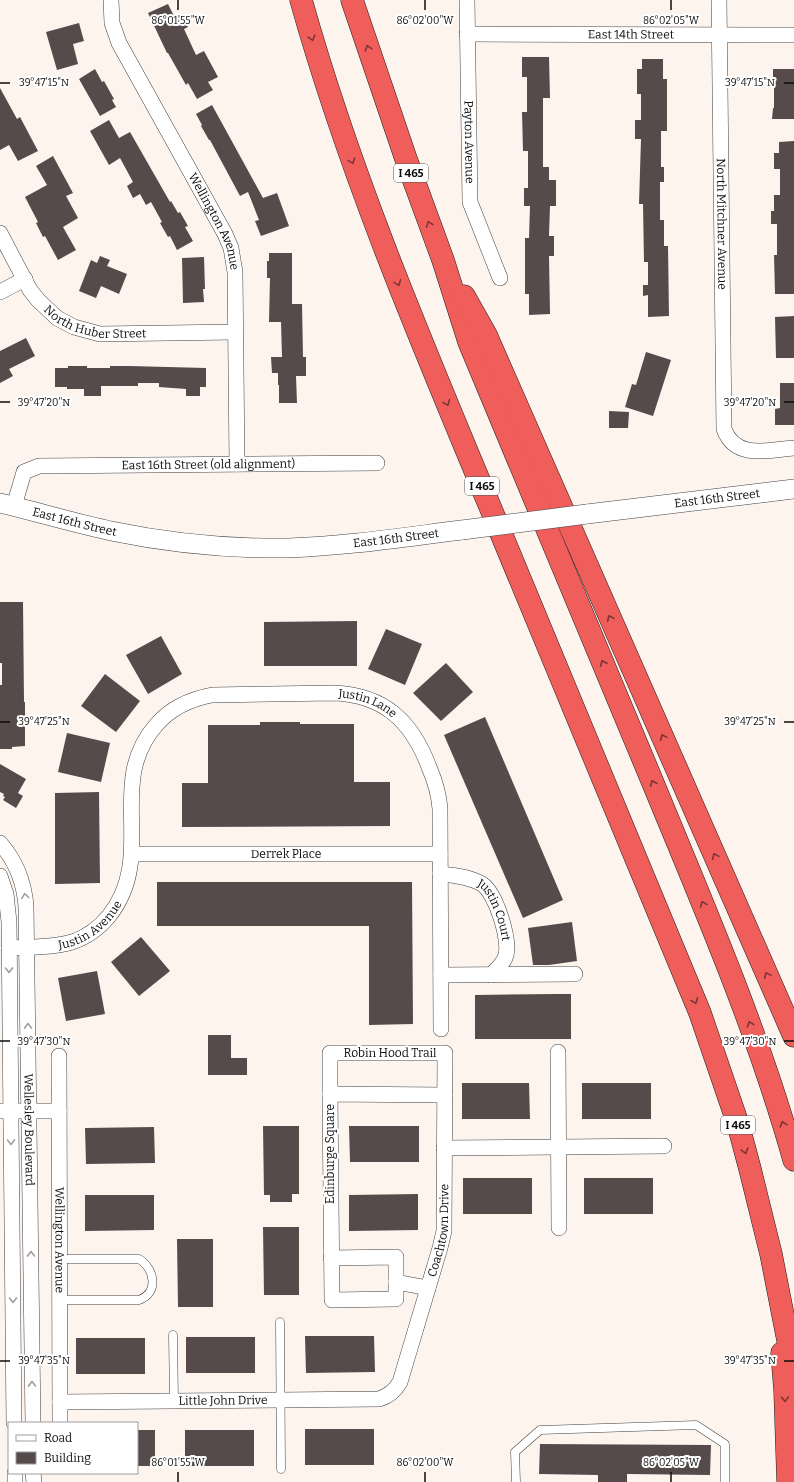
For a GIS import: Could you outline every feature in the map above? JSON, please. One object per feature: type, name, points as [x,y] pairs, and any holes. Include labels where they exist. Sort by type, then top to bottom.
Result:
[{"type":"highway","name":"I 465","points":[[301,0],[339,125],[402,293],[700,1013],[738,1124],[762,1212],[794,1370]]},
{"type":"highway","name":"I 465","points":[[352,0],[406,159],[443,260],[469,342],[696,887],[740,998],[770,1081],[794,1160]]},
{"type":"highway","points":[[443,260],[486,335],[794,1036]]},
{"type":"highway","points":[[778,1290],[785,1390],[788,1482]]},
{"type":"street","name":"Wellington Avenue","points":[[111,0],[112,23],[119,43],[225,234],[231,248],[235,272],[236,464]]},
{"type":"street","name":"Payton Avenue","points":[[467,0],[470,202],[500,278]]},
{"type":"street","name":"North Mitchner Avenue","points":[[719,0],[724,425],[728,438],[735,446],[749,451],[794,448]]},
{"type":"street","name":"East 14th Street","points":[[467,34],[794,35]]},
{"type":"street","name":"North Huber Street","points":[[0,233],[34,295],[47,310],[57,318],[87,332],[100,334],[236,332]]},
{"type":"street","points":[[0,292],[25,279]]},
{"type":"street","name":"East 16th Street (old alignment)","points":[[7,504],[24,472],[39,466],[377,463]]},
{"type":"street","name":"East 16th Street","points":[[7,504],[111,530],[147,537],[220,546],[280,548],[324,546],[794,490]]},
{"type":"street","name":"Justin Lane","points":[[132,854],[131,784],[134,764],[141,746],[152,729],[170,712],[193,700],[212,695],[334,693],[354,694],[366,697],[378,703],[392,711],[413,734],[423,751],[439,794],[441,1029]]},
{"type":"street","name":"Wellesley Boulevard","points":[[0,843],[14,862],[24,887],[26,906],[33,1422]]},
{"type":"street","name":"Justin Avenue","points":[[9,948],[53,946],[73,942],[82,938],[99,926],[107,919],[120,899],[129,877],[132,854]]},
{"type":"street","name":"Derrek Place","points":[[132,854],[440,854]]},
{"type":"street","name":"Justin Court","points":[[440,874],[451,874],[470,879],[483,885],[492,896],[504,929],[507,946],[506,957],[501,965],[491,975]]},
{"type":"street","name":"Wellesley Boulevard","points":[[0,876],[6,894],[9,948],[5,1111],[14,1422]]},
{"type":"street","points":[[441,975],[575,974]]},
{"type":"street","points":[[558,1052],[559,1228]]},
{"type":"street","name":"Robin Hood Trail","points":[[330,1094],[330,1053],[445,1053]]},
{"type":"street","name":"Coachtown Drive","points":[[385,1397],[394,1391],[400,1382],[444,1231],[445,1053]]},
{"type":"street","name":"Wellington Avenue","points":[[59,1056],[60,1422]]},
{"type":"street","name":"Edinburge Square","points":[[331,1258],[396,1257],[396,1299],[332,1300],[331,1258],[330,1094],[445,1094]]},
{"type":"street","points":[[5,1111],[59,1111]]},
{"type":"street","points":[[444,1148],[664,1146]]},
{"type":"street","points":[[396,1282],[428,1288]]},
{"type":"street","name":"Little John Drive","points":[[60,1402],[379,1399],[385,1397]]},
{"type":"lane","points":[[60,1259],[139,1259],[146,1264],[152,1276],[150,1292],[146,1298],[139,1300],[60,1300]]},
{"type":"lane","points":[[280,1322],[281,1469]]},
{"type":"lane","points":[[173,1335],[174,1401]]},
{"type":"lane","points":[[516,1482],[515,1452],[540,1430],[696,1426],[725,1444],[725,1482]]},
{"type":"building","points":[[168,4],[175,18],[182,14],[188,27],[184,29],[196,55],[204,51],[218,77],[208,82],[213,90],[197,99],[188,83],[186,85],[167,53],[148,13]]},
{"type":"building","points":[[79,23],[84,41],[73,44],[78,64],[57,70],[46,32]]},
{"type":"building","points":[[522,57],[549,57],[550,98],[543,98],[543,167],[549,167],[549,180],[556,180],[556,206],[550,206],[549,236],[554,236],[554,256],[549,256],[550,314],[529,315],[529,294],[525,294],[525,238],[529,238],[530,206],[524,206],[524,188],[528,188],[528,151],[523,151],[522,112],[527,112],[527,77],[522,77]]},
{"type":"building","points":[[642,59],[663,59],[663,79],[667,79],[667,131],[661,131],[661,167],[664,167],[664,182],[660,182],[660,220],[664,220],[664,246],[668,246],[669,316],[648,317],[648,295],[643,296],[643,285],[648,285],[648,262],[644,262],[643,204],[639,204],[641,139],[635,139],[635,120],[641,120],[641,94],[637,94],[637,69],[642,69]]},
{"type":"building","points":[[95,69],[114,99],[112,100],[116,107],[100,116],[79,79]]},
{"type":"building","points":[[773,69],[794,69],[794,119],[772,119],[774,108]]},
{"type":"building","points":[[0,88],[17,119],[20,117],[38,151],[18,161],[9,145],[0,150]]},
{"type":"building","points":[[212,105],[263,198],[277,193],[289,226],[261,236],[255,221],[259,220],[248,192],[240,196],[201,126],[202,125],[196,114]]},
{"type":"building","points":[[109,120],[119,138],[130,132],[170,202],[171,201],[178,213],[180,212],[188,226],[185,227],[193,241],[177,250],[170,236],[168,237],[160,223],[162,222],[151,202],[146,205],[140,194],[133,198],[127,186],[133,182],[120,158],[109,165],[90,131]]},
{"type":"building","points":[[794,141],[794,294],[775,294],[774,255],[777,255],[777,224],[771,224],[771,211],[774,211],[774,195],[780,195],[780,169],[774,169],[774,153],[779,153],[779,142]]},
{"type":"building","points":[[53,156],[73,193],[66,196],[78,218],[63,227],[76,250],[58,260],[45,236],[43,237],[36,223],[38,222],[25,197],[47,185],[36,166]]},
{"type":"building","points":[[269,253],[292,253],[292,304],[302,304],[303,357],[306,357],[306,376],[296,376],[297,403],[279,403],[278,373],[272,373],[271,357],[282,357],[281,322],[269,322],[270,278],[267,278],[267,261],[269,261]]},
{"type":"building","points":[[100,256],[110,260],[107,266],[127,274],[119,294],[101,286],[96,298],[79,291],[91,260],[97,263]]},
{"type":"building","points":[[204,257],[204,302],[183,303],[182,258]]},
{"type":"building","points":[[794,316],[794,358],[776,358],[775,317]]},
{"type":"building","points":[[26,338],[35,356],[9,369],[13,376],[0,383],[0,351]]},
{"type":"building","points":[[646,352],[671,360],[653,416],[625,407],[632,384],[636,385]]},
{"type":"building","points":[[68,366],[87,366],[87,368],[129,366],[206,368],[206,387],[200,387],[200,396],[186,396],[186,389],[159,387],[159,383],[138,383],[138,386],[101,386],[101,396],[84,396],[84,389],[55,387],[55,368],[68,368]]},
{"type":"building","points":[[780,383],[794,383],[794,425],[775,425],[775,409],[780,408]]},
{"type":"building","points":[[609,411],[629,412],[628,428],[609,428]]},
{"type":"building","points":[[0,602],[23,602],[25,746],[12,747],[12,749],[0,749],[0,685],[2,685],[2,663],[0,663]]},
{"type":"building","points":[[357,621],[357,666],[264,666],[264,622]]},
{"type":"building","points":[[386,629],[422,644],[405,685],[368,669]]},
{"type":"building","points":[[161,636],[182,674],[148,694],[126,655]]},
{"type":"building","points":[[446,663],[473,692],[441,721],[413,693]]},
{"type":"building","points":[[105,674],[140,701],[116,732],[81,706]]},
{"type":"building","points":[[485,717],[563,900],[523,918],[444,735]]},
{"type":"building","points":[[260,722],[354,724],[354,782],[390,782],[390,826],[182,827],[182,783],[208,783],[208,725],[260,725]]},
{"type":"building","points":[[67,733],[110,743],[101,782],[58,772]]},
{"type":"building","points":[[0,764],[26,779],[18,793],[23,796],[16,808],[3,800],[5,797],[3,796],[4,794],[0,792]]},
{"type":"building","points":[[99,792],[100,883],[55,884],[55,793]]},
{"type":"building","points":[[157,882],[412,882],[413,1024],[369,1025],[369,926],[157,926]]},
{"type":"building","points":[[572,922],[577,961],[549,965],[533,965],[528,928]]},
{"type":"building","points":[[141,937],[170,971],[139,996],[111,962]]},
{"type":"building","points":[[97,971],[105,1014],[66,1021],[58,978]]},
{"type":"building","points":[[571,994],[571,1039],[475,1039],[475,995]]},
{"type":"building","points":[[208,1035],[231,1035],[231,1058],[247,1058],[247,1075],[208,1075]]},
{"type":"building","points":[[462,1083],[529,1083],[530,1119],[462,1119]]},
{"type":"building","points":[[582,1083],[651,1083],[651,1119],[582,1119]]},
{"type":"building","points":[[263,1126],[299,1126],[299,1194],[292,1194],[292,1202],[270,1202],[270,1195],[264,1195]]},
{"type":"building","points":[[349,1126],[419,1126],[419,1162],[350,1162]]},
{"type":"building","points":[[154,1127],[155,1163],[86,1164],[85,1128]]},
{"type":"building","points":[[463,1178],[532,1178],[532,1214],[463,1214]]},
{"type":"building","points":[[584,1178],[653,1178],[653,1214],[584,1214]]},
{"type":"building","points":[[418,1194],[418,1230],[349,1231],[349,1195]]},
{"type":"building","points":[[85,1195],[154,1195],[154,1230],[85,1231]]},
{"type":"building","points":[[263,1227],[299,1227],[299,1295],[264,1295]]},
{"type":"building","points":[[177,1239],[213,1239],[213,1307],[178,1307]]},
{"type":"building","points":[[305,1336],[374,1336],[375,1372],[306,1373]]},
{"type":"building","points":[[186,1337],[255,1337],[255,1373],[186,1373]]},
{"type":"building","points":[[76,1338],[145,1338],[145,1374],[76,1374]]},
{"type":"building","points":[[305,1429],[374,1429],[374,1465],[305,1465]]},
{"type":"building","points":[[138,1430],[155,1430],[155,1466],[138,1466]]},
{"type":"building","points":[[185,1430],[254,1430],[254,1466],[185,1466]]},
{"type":"building","points":[[540,1444],[711,1445],[710,1475],[627,1474],[627,1482],[598,1482],[598,1475],[539,1474]]}]
